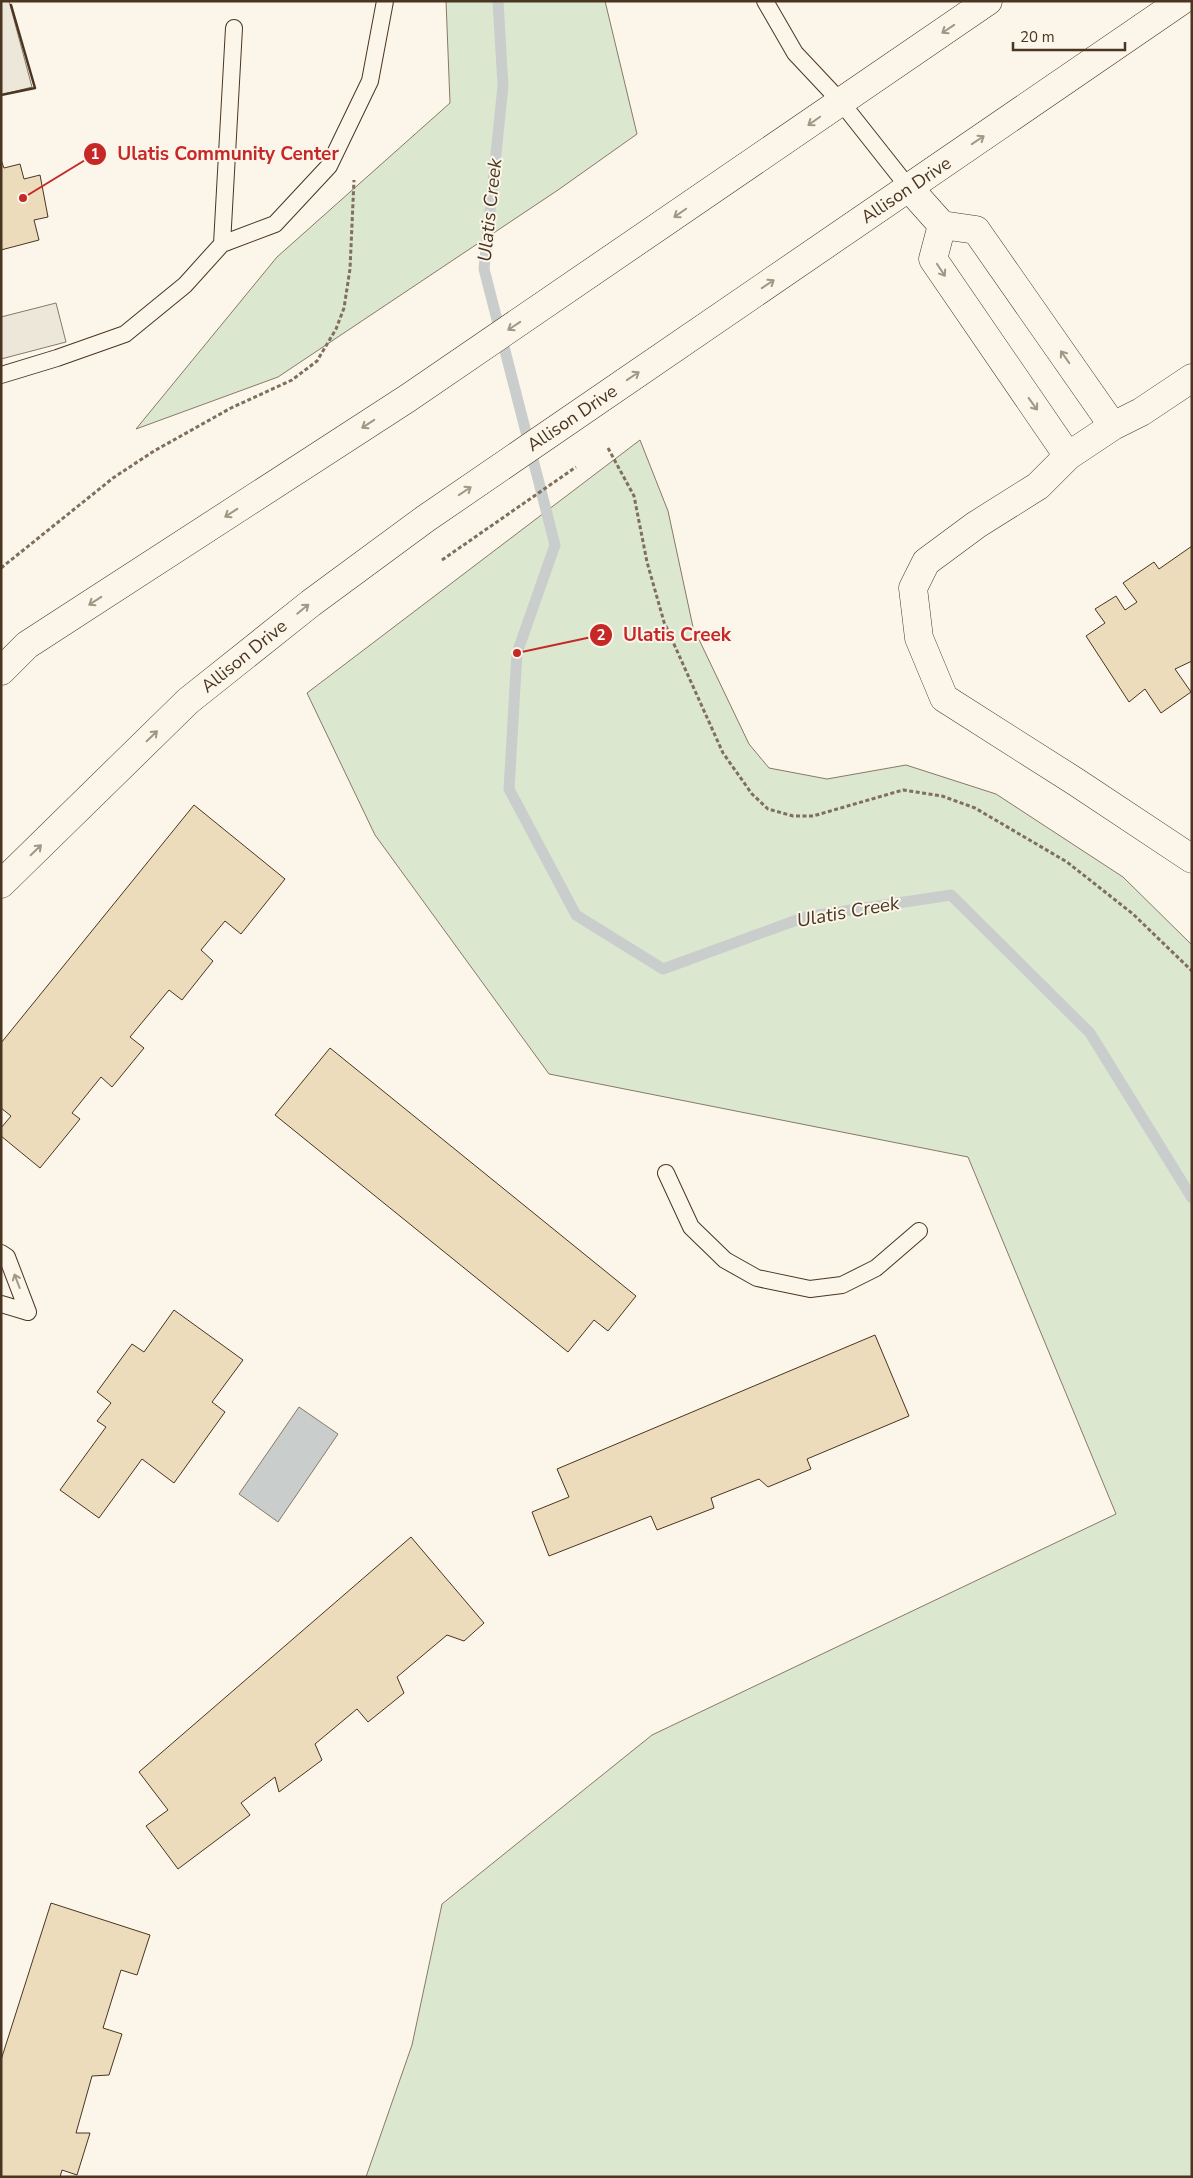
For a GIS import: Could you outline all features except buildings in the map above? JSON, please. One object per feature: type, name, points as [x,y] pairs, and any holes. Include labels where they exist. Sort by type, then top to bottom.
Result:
[{"type":"main road","points":[[1,671],[27,645],[408,398],[988,1]]},
{"type":"main road","name":"Allison Drive","points":[[1,884],[188,701],[311,603],[425,519],[1182,1]]},
{"type":"main road","points":[[909,188],[942,225],[976,230],[1113,426]]},
{"type":"main road","points":[[942,225],[933,259],[1068,456]]},
{"type":"main road","points":[[1192,378],[1141,412],[1113,426],[1068,456],[1038,486],[976,525],[926,562],[913,588],[920,638],[944,698],[1084,787],[1192,859]]},
{"type":"lane","points":[[1,375],[125,334],[186,285],[222,244],[275,224],[329,166],[346,132],[370,81],[385,1]]},
{"type":"lane","points":[[768,2],[795,53],[841,102],[909,188]]},
{"type":"lane","points":[[222,244],[234,28]]},
{"type":"lane","points":[[666,1173],[691,1227],[725,1260],[757,1278],[810,1289],[842,1285],[876,1268],[918,1231]]},
{"type":"lane","points":[[1,1252],[8,1257],[28,1312],[1,1304]]},
{"type":"path","points":[[1,568],[113,478],[154,450],[231,408],[292,380],[317,361],[336,329],[344,308],[350,268],[356,160],[346,132]]},
{"type":"path","points":[[608,448],[634,496],[648,562],[664,622],[723,753],[752,794],[768,809],[793,816],[813,816],[903,790],[942,796],[975,808],[1066,862],[1134,914],[1192,971]]},
{"type":"path","points":[[442,560],[576,466]]},
{"type":"green space","points":[[446,1],[605,1],[637,134],[558,190],[278,377],[136,429],[277,257],[450,103]]},
{"type":"green space","points":[[640,440],[668,511],[693,627],[749,744],[769,768],[827,779],[906,765],[996,794],[1123,877],[1192,945],[1192,2177],[366,2177],[412,2045],[442,1904],[652,1735],[1116,1514],[968,1157],[549,1074],[375,835],[307,693]]},
{"type":"shaded area","points":[[1,1],[9,1],[32,87],[1,95]]},
{"type":"shaded area","points":[[56,303],[66,342],[1,359],[1,317]]},
{"type":"shaded area","points":[[299,1407],[338,1434],[278,1522],[239,1494]]},
{"type":"waterway","name":"Ulatis Creek","points":[[498,1],[503,86],[484,269],[555,545],[517,653],[509,789],[576,915],[663,969],[805,917],[951,895],[1090,1033],[1192,1198]]},
{"type":"wall","points":[[1,95],[35,88],[11,5]]},
{"type":"place","name":"Ulatis Community Center","points":[[23,198]]},
{"type":"place","name":"Ulatis Creek","points":[[517,653]]}]
